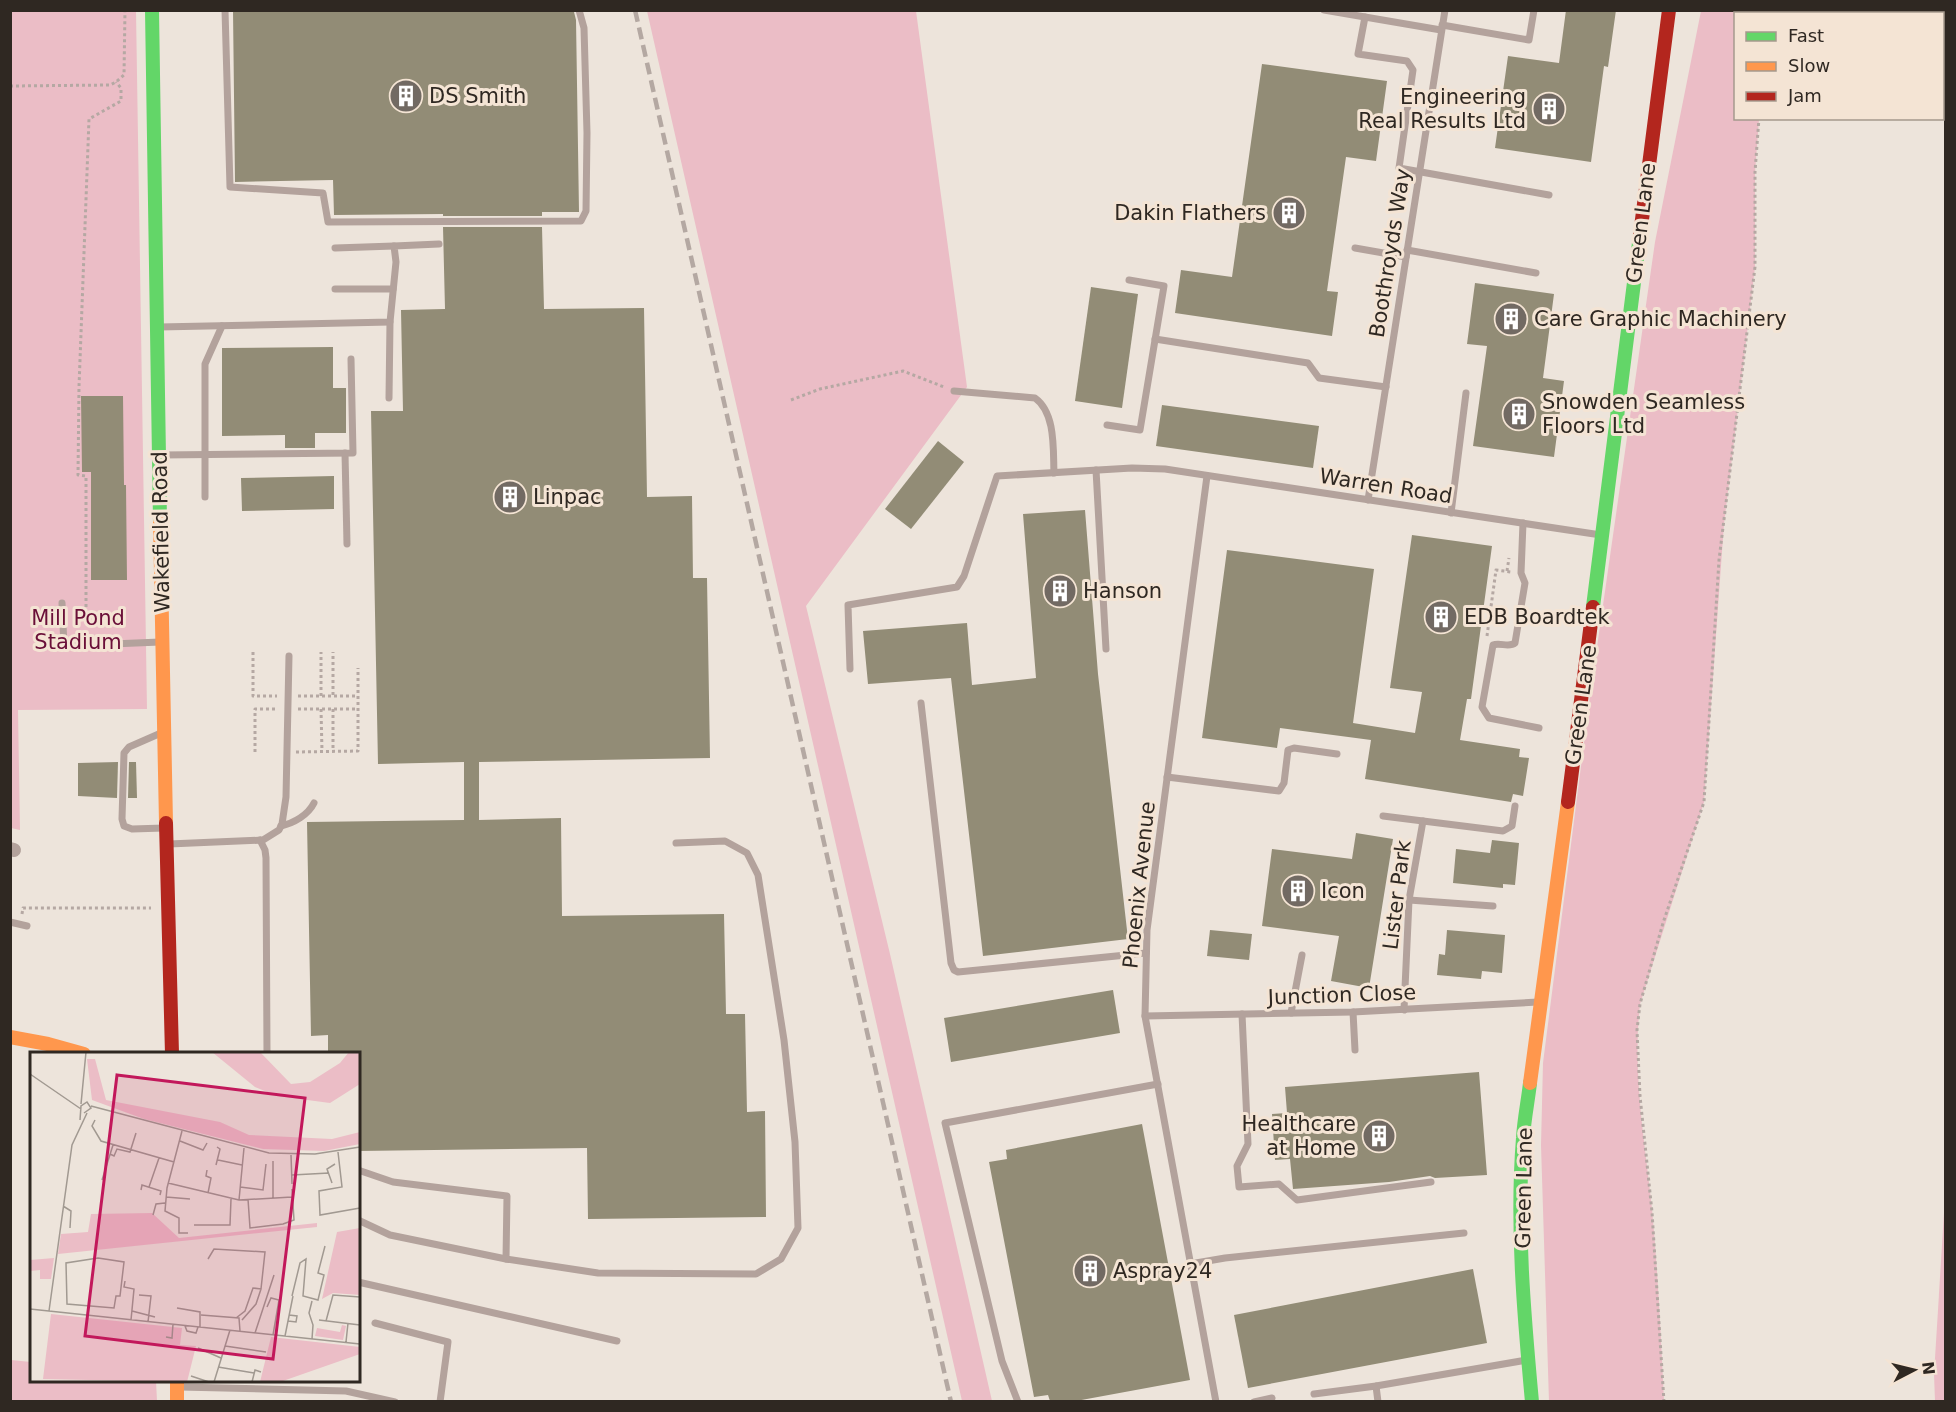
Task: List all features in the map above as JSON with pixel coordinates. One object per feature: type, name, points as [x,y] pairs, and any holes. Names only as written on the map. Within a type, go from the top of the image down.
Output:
[{"type":"street","name":"Wakefield Road","points":[[152,10],[162,642],[172,1052]]},
{"type":"street","name":"Green Lane","points":[[1532,1401],[1527,1360],[1520,1192],[1523,1137],[1585,677],[1601,535],[1625,364],[1669,10]]},
{"type":"street","points":[[10,1037],[47,1049],[75,1052]]},
{"type":"lane","points":[[225,10],[230,187],[323,193],[328,222],[581,221],[586,211],[587,133],[584,28],[579,10]]},
{"type":"lane","name":"Boothroyds Way","points":[[1368,500],[1445,10]]},
{"type":"lane","points":[[1325,11],[1529,40],[1534,10]]},
{"type":"lane","points":[[1365,17],[1358,54],[1407,62],[1413,70],[1399,168],[1549,195]]},
{"type":"lane","points":[[334,248],[439,244]]},
{"type":"lane","points":[[389,398],[390,322],[396,262],[394,246]]},
{"type":"lane","points":[[1355,248],[1536,273]]},
{"type":"lane","points":[[1107,425],[1140,430],[1164,286],[1129,280]]},
{"type":"lane","points":[[336,289],[393,289]]},
{"type":"lane","points":[[157,328],[390,322]]},
{"type":"lane","points":[[204,497],[205,364],[222,326]]},
{"type":"lane","points":[[1155,339],[1308,363],[1319,378],[1386,387]]},
{"type":"lane","points":[[159,455],[353,453],[351,358]]},
{"type":"lane","points":[[954,391],[1035,398],[1042,403],[1053,440],[1054,472]]},
{"type":"lane","points":[[1451,513],[1466,393]]},
{"type":"lane","points":[[345,453],[347,544]]},
{"type":"lane","name":"Warren Road","points":[[850,669],[848,605],[957,587],[964,576],[997,476],[1132,468],[1165,469],[1601,535]]},
{"type":"lane","points":[[1096,470],[1106,649]]},
{"type":"lane","name":"Phoenix Avenue","points":[[1208,476],[1147,930],[1145,1016],[1216,1401]]},
{"type":"lane","points":[[1523,524],[1521,573],[1525,583],[1515,643],[1511,646],[1493,645],[1482,707],[1489,718],[1539,728]]},
{"type":"lane","points":[[62,603],[63,646],[162,642]]},
{"type":"lane","points":[[281,826],[286,797],[289,656]]},
{"type":"lane","points":[[921,703],[951,963],[954,970],[958,972],[1146,953]]},
{"type":"lane","points":[[165,732],[129,747],[124,753],[122,819],[124,826],[132,829],[166,828]]},
{"type":"lane","points":[[1167,777],[1279,791],[1284,783],[1288,750],[1294,748],[1337,754]]},
{"type":"lane","points":[[167,844],[260,840],[274,834],[281,826],[297,820],[314,803]]},
{"type":"lane","name":"Lister Park","points":[[1383,816],[1503,831],[1512,826],[1515,806]]},
{"type":"lane","name":"Lister Park","points":[[1404,1010],[1409,900],[1423,821]]},
{"type":"lane","points":[[260,840],[266,858],[267,1052]]},
{"type":"lane","points":[[360,1221],[390,1236],[506,1259],[598,1273],[756,1274],[782,1259],[798,1228],[795,1142],[784,1040],[758,875],[747,853],[725,841],[676,843]]},
{"type":"lane","points":[[1409,900],[1493,906]]},
{"type":"lane","points":[[10,922],[23,925]]},
{"type":"lane","points":[[1291,1013],[1302,955]]},
{"type":"lane","name":"Junction Close","points":[[1145,1016],[1353,1012],[1540,1002]]},
{"type":"lane","points":[[1353,1012],[1355,1050]]},
{"type":"lane","points":[[1242,1014],[1248,1144],[1237,1166],[1239,1187],[1279,1184],[1297,1200],[1431,1182]]},
{"type":"lane","points":[[1018,1401],[1002,1361],[945,1123],[1158,1084]]},
{"type":"lane","points":[[360,1171],[393,1182],[507,1196],[506,1259]]},
{"type":"lane","points":[[1191,1264],[1225,1258],[1464,1233]]},
{"type":"lane","points":[[360,1282],[617,1341]]},
{"type":"lane","points":[[375,1323],[448,1342],[440,1401]]},
{"type":"lane","points":[[1314,1394],[1376,1386],[1527,1360]]},
{"type":"lane","points":[[1376,1386],[1378,1401]]},
{"type":"lane","points":[[177,1390],[346,1391],[395,1401]]},
{"type":"lane","points":[[1254,1401],[1272,1398]]},
{"type":"path","points":[[10,86],[110,85],[116,82],[124,75],[125,10]]},
{"type":"path","points":[[86,619],[87,476],[78,475],[89,119],[121,101],[121,88],[116,82]]},
{"type":"path","points":[[1664,1401],[1653,1224],[1640,1096],[1637,1030],[1640,1004],[1663,923],[1704,802],[1719,560],[1755,267],[1755,172],[1760,120]]},
{"type":"path","points":[[791,400],[820,389],[903,371],[954,391]]},
{"type":"path","points":[[1487,639],[1496,570],[1521,573]]},
{"type":"path","points":[[321,652],[321,696]]},
{"type":"path","points":[[333,652],[333,696]]},
{"type":"path","points":[[288,752],[358,751],[358,668]]},
{"type":"path","points":[[255,752],[255,709],[358,709]]},
{"type":"path","points":[[321,709],[322,752]]},
{"type":"path","points":[[333,709],[333,752]]},
{"type":"path","points":[[23,925],[23,908],[168,908]]},
{"type":"green space","name":"Mill Pond Stadium","points":[[11,11],[136,11],[147,709],[18,710],[20,830],[11,828]]},
{"type":"green space","points":[[647,11],[916,11],[967,387],[806,606],[890,954],[992,1401],[962,1401]]},
{"type":"green space","points":[[1701,11],[1766,11],[1734,12],[1734,120],[1759,120],[1755,172],[1755,267],[1724,524],[1704,802],[1640,1004],[1638,1030],[1638,1081],[1654,1233],[1664,1401],[1549,1402],[1541,1145],[1543,1063],[1590,696],[1655,242]]},
{"type":"green space","points":[[1945,1197],[1945,1401],[1935,1401],[1934,1374]]},
{"type":"green space","points":[[11,1360],[30,1362],[30,1382],[156,1382],[157,1401],[11,1401]]},
{"type":"building","name":"DS Smith","points":[[233,10],[574,12],[579,212],[542,212],[542,216],[334,215],[333,180],[235,182]]},
{"type":"building","name":"Engineering Real Results Ltd","points":[[1566,10],[1616,10],[1608,67],[1604,66],[1591,162],[1495,148],[1508,56],[1559,63]]},
{"type":"building","name":"Dakin Flathers","points":[[1262,64],[1387,81],[1376,161],[1346,157],[1327,291],[1338,292],[1332,336],[1175,313],[1181,270],[1232,277]]},
{"type":"building","points":[[443,227],[542,227],[544,309],[644,308],[647,497],[692,496],[693,578],[707,578],[710,758],[479,762],[479,820],[561,818],[562,916],[724,914],[726,1014],[745,1014],[747,1112],[765,1111],[766,1217],[588,1219],[587,1148],[360,1151],[360,1052],[328,1052],[328,1035],[311,1036],[307,822],[464,820],[464,762],[378,764],[371,411],[403,411],[401,310],[445,309]]},
{"type":"building","points":[[1475,283],[1554,294],[1543,378],[1564,381],[1554,457],[1473,446],[1487,346],[1467,344]]},
{"type":"building","points":[[1091,287],[1138,294],[1122,408],[1075,401]]},
{"type":"building","points":[[333,347],[333,388],[346,388],[346,433],[315,433],[315,448],[285,448],[285,435],[222,436],[222,348]]},
{"type":"building","points":[[81,396],[123,396],[127,580],[91,580],[91,472],[82,472]]},
{"type":"building","points":[[1162,405],[1319,426],[1313,468],[1156,446]]},
{"type":"building","points":[[938,441],[964,462],[911,529],[885,509]]},
{"type":"building","points":[[334,476],[334,509],[242,511],[241,478]]},
{"type":"building","points":[[1085,510],[1098,674],[1128,939],[983,956],[951,678],[868,684],[863,631],[967,623],[972,685],[1036,678],[1023,514]]},
{"type":"building","points":[[1412,535],[1492,546],[1471,699],[1467,699],[1460,740],[1520,749],[1519,757],[1529,758],[1523,796],[1513,794],[1511,802],[1365,779],[1371,740],[1280,728],[1277,748],[1202,738],[1227,550],[1374,569],[1353,723],[1415,733],[1422,692],[1390,688]]},
{"type":"building","points":[[118,762],[117,798],[78,796],[78,763]]},
{"type":"building","points":[[129,762],[136,762],[137,798],[128,798]]},
{"type":"building","points":[[1356,833],[1393,839],[1369,988],[1331,981],[1339,936],[1262,926],[1272,849],[1352,859]]},
{"type":"building","points":[[1492,840],[1519,843],[1515,885],[1503,884],[1503,888],[1453,883],[1456,849],[1490,853]]},
{"type":"building","points":[[1210,930],[1252,934],[1249,960],[1207,956]]},
{"type":"building","points":[[1447,930],[1505,935],[1502,973],[1482,971],[1481,979],[1437,975],[1439,954],[1445,955]]},
{"type":"building","points":[[1113,990],[1120,1033],[951,1062],[944,1018]]},
{"type":"building","name":"Healthcare at Home","points":[[1479,1072],[1487,1175],[1435,1178],[1430,1176],[1389,1182],[1293,1189],[1290,1159],[1275,1160],[1272,1114],[1287,1113],[1285,1087]]},
{"type":"building","name":"Aspray24","points":[[1142,1124],[1190,1380],[1076,1401],[1050,1401],[1048,1395],[1034,1397],[989,1162],[1007,1159],[1006,1150]]},
{"type":"building","points":[[1473,1269],[1487,1343],[1248,1388],[1234,1315]]},
{"type":"railway","points":[[635,10],[951,1402]]},
{"type":"traffic: fast","points":[[152,10],[160,522]]},
{"type":"traffic: fast","points":[[1593,607],[1640,235]]},
{"type":"traffic: fast","points":[[1530,1083],[1524,1131],[1520,1204],[1524,1303],[1532,1402]]},
{"type":"traffic: slow","points":[[160,522],[166,823]]},
{"type":"traffic: slow","points":[[1530,1083],[1568,802]]},
{"type":"traffic: slow","points":[[10,1037],[77,1052]]},
{"type":"traffic: slow","points":[[177,1382],[177,1402]]},
{"type":"traffic: jam","points":[[1640,235],[1669,10]]},
{"type":"traffic: jam","points":[[1568,802],[1593,607]]},
{"type":"traffic: jam","points":[[166,823],[172,1052]]},
{"type":"place","name":"DS Smith","points":[[406,96]]},
{"type":"place","name":"Engineering Real Results Ltd","points":[[1549,109]]},
{"type":"place","name":"Dakin Flathers","points":[[1289,213]]},
{"type":"place","name":"Care Graphic Machinery","points":[[1511,319]]},
{"type":"place","name":"Snowden Seamless Floors Ltd","points":[[1519,414]]},
{"type":"place","name":"Linpac","points":[[510,497]]},
{"type":"place","name":"Hanson","points":[[1060,591]]},
{"type":"place","name":"EDB Boardtek","points":[[1441,617]]},
{"type":"place","name":"Icon","points":[[1298,891]]},
{"type":"place","name":"Healthcare at Home","points":[[1379,1136]]},
{"type":"place","name":"Aspray24","points":[[1090,1271]]}]
